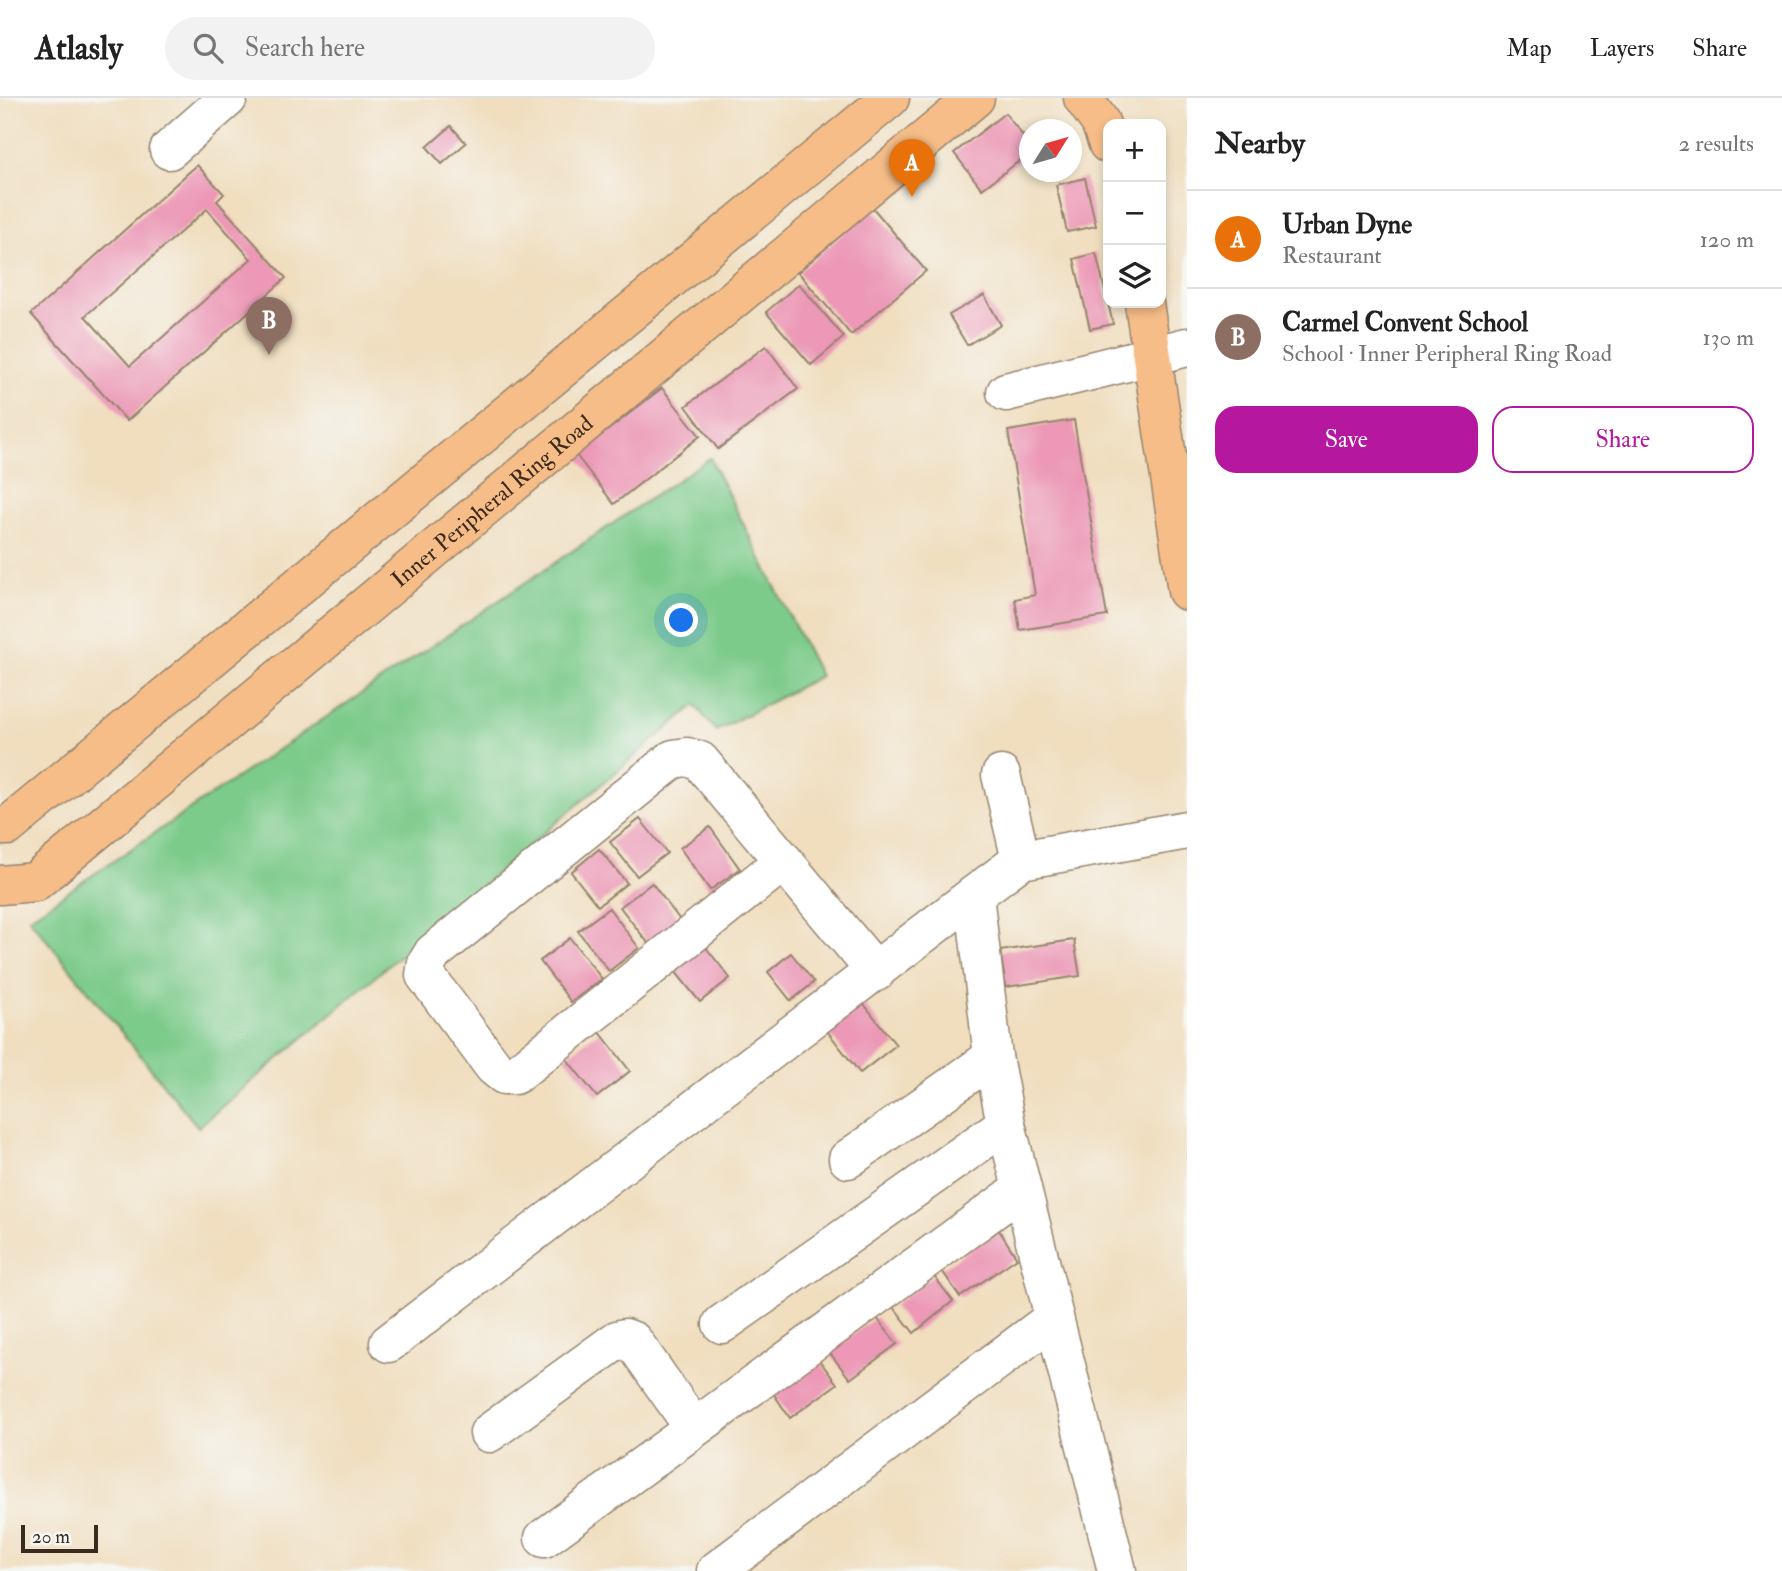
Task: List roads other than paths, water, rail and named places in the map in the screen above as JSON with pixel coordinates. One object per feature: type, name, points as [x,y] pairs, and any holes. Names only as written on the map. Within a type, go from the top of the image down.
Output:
[{"type":"main road","points":[[0,826],[8,825],[19,817],[890,98]]},
{"type":"main road","name":"Inner Peripheral Ring Road","points":[[0,885],[35,882],[975,98]]},
{"type":"main road","points":[[1083,98],[1103,130]]},
{"type":"main road","points":[[1147,308],[1169,351],[1187,591]]},
{"type":"street","points":[[169,150],[229,98]]},
{"type":"street","points":[[1006,392],[1169,351]]},
{"type":"street","points":[[784,861],[515,1074],[504,1075],[494,1067],[425,975],[427,963],[433,953],[673,759],[687,757],[700,761],[784,861],[876,972]]},
{"type":"street","points":[[1002,775],[1021,860]]},
{"type":"street","points":[[389,1343],[1021,860],[1187,830]]},
{"type":"street","points":[[974,895],[993,1056],[1006,1124],[1117,1571]]},
{"type":"street","points":[[848,1160],[993,1056]]},
{"type":"street","points":[[722,1324],[1006,1124]]},
{"type":"street","points":[[544,1538],[1022,1189]]},
{"type":"street","points":[[716,1571],[1054,1318]]},
{"type":"street","points":[[489,1433],[617,1340],[625,1338],[633,1341],[694,1428]]},
{"type":"place","name":"Urban Dyne","points":[[912,197]]},
{"type":"place","name":"Carmel Convent School","points":[[269,355]]}]
